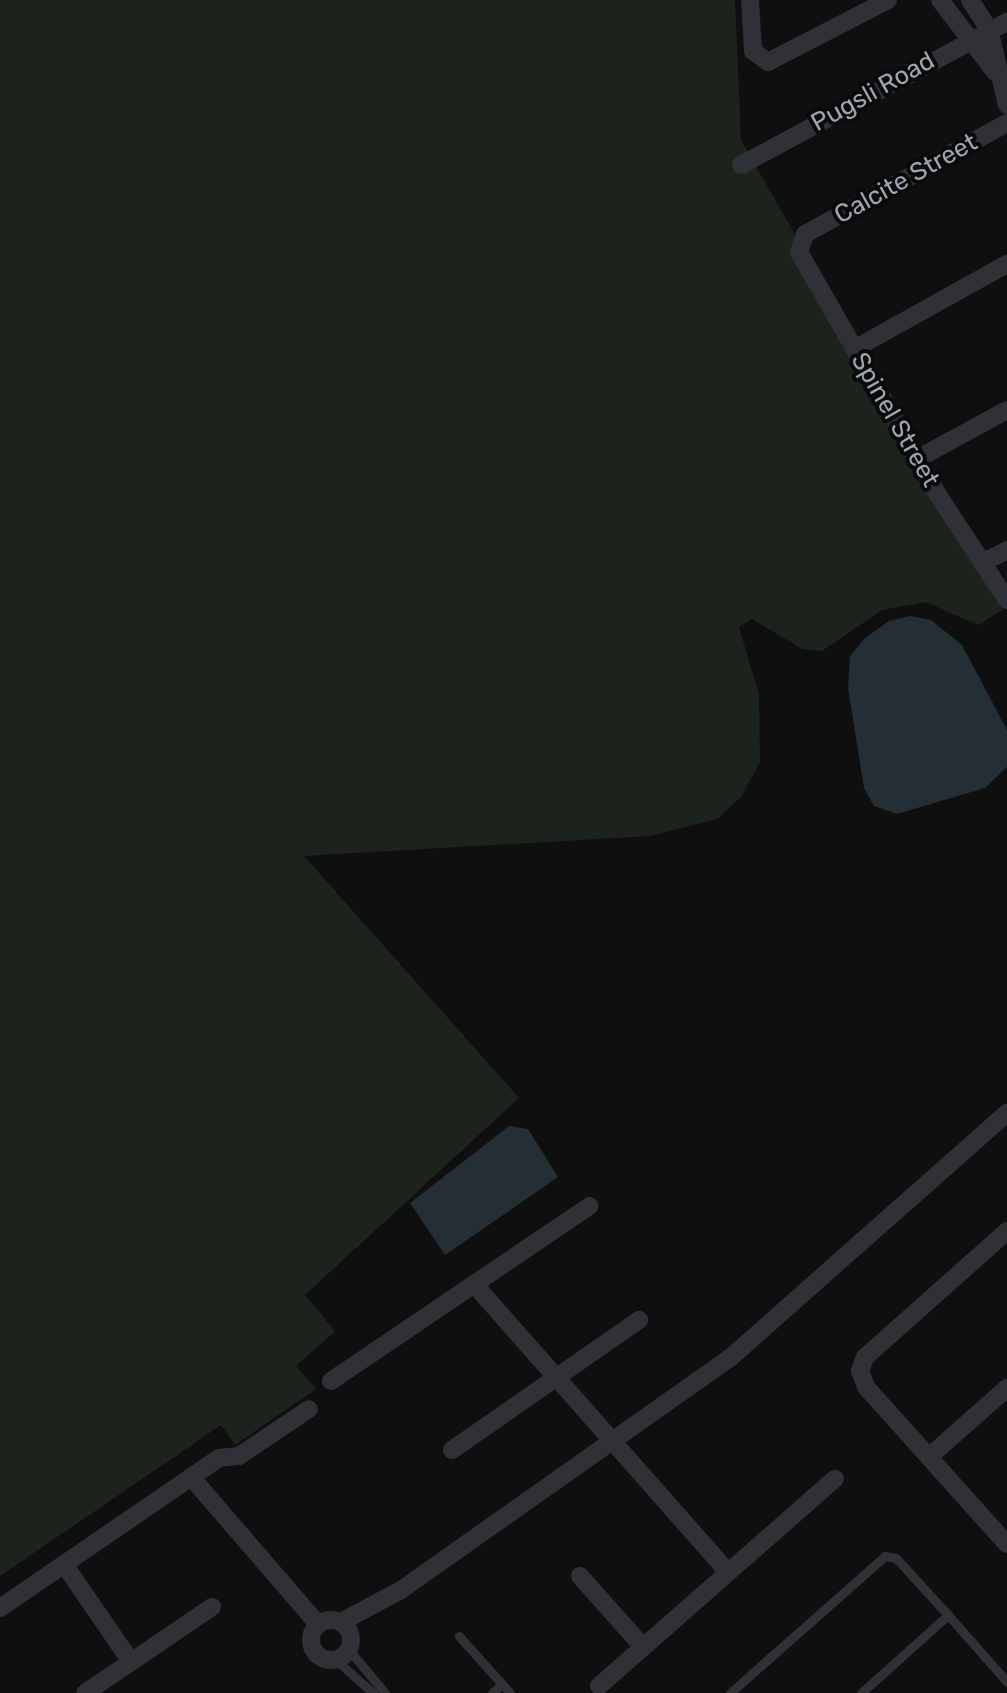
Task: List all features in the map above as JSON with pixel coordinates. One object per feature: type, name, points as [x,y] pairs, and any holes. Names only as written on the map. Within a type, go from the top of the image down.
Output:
[{"type":"street","points":[[750,0],[752,50],[768,62],[862,7],[888,0]]},
{"type":"street","points":[[940,0],[995,72]]},
{"type":"street","points":[[970,0],[989,28],[995,72],[1007,105]]},
{"type":"street","name":"Pugsli Road","points":[[741,165],[968,39],[1007,22]]},
{"type":"street","name":"Calcite Street","points":[[805,234],[1007,123]]},
{"type":"street","name":"Spinel Street","points":[[805,234],[798,252],[917,459],[1007,600]]},
{"type":"street","points":[[854,349],[1007,264]]},
{"type":"street","points":[[917,459],[1007,410]]},
{"type":"street","points":[[982,563],[1007,550]]},
{"type":"street","points":[[318,1624],[310,1637],[314,1653],[344,1642],[401,1590],[749,1343],[1007,1113]]},
{"type":"street","points":[[331,1381],[589,1206]]},
{"type":"street","points":[[1007,1231],[861,1364],[866,1387],[1007,1544]]},
{"type":"street","points":[[474,1284],[728,1572]]},
{"type":"street","points":[[452,1450],[640,1320]]},
{"type":"street","points":[[929,1457],[1007,1388]]},
{"type":"street","points":[[0,1608],[219,1458],[239,1456],[308,1409]]},
{"type":"street","points":[[191,1477],[318,1624],[344,1642]]},
{"type":"street","points":[[599,1686],[835,1479]]},
{"type":"street","points":[[64,1564],[130,1662]]},
{"type":"street","points":[[580,1576],[643,1648]]},
{"type":"street","points":[[85,1693],[212,1607]]},
{"type":"lane","points":[[730,1693],[885,1556],[896,1558],[1007,1682]]},
{"type":"lane","points":[[861,1693],[948,1616]]},
{"type":"lane","points":[[458,1636],[510,1693]]},
{"type":"lane","points":[[344,1642],[374,1693]]},
{"type":"lane","points":[[344,1642],[385,1693]]},
{"type":"lane","points":[[492,1693],[502,1684]]},
{"type":"shaded area","points":[[0,0],[735,0],[741,140],[1007,607],[978,625],[926,602],[882,610],[822,651],[802,649],[752,619],[739,627],[759,695],[760,762],[741,797],[717,819],[650,836],[304,856],[519,1098],[305,1295],[335,1331],[296,1366],[316,1389],[235,1445],[221,1425],[0,1576]]},
{"type":"shaded area","points":[[910,616],[931,620],[962,645],[1007,730],[1007,767],[985,788],[897,814],[874,806],[864,788],[848,688],[850,656],[865,638],[889,621]]},
{"type":"shaded area","points":[[509,1126],[528,1129],[558,1177],[445,1255],[410,1203]]}]
